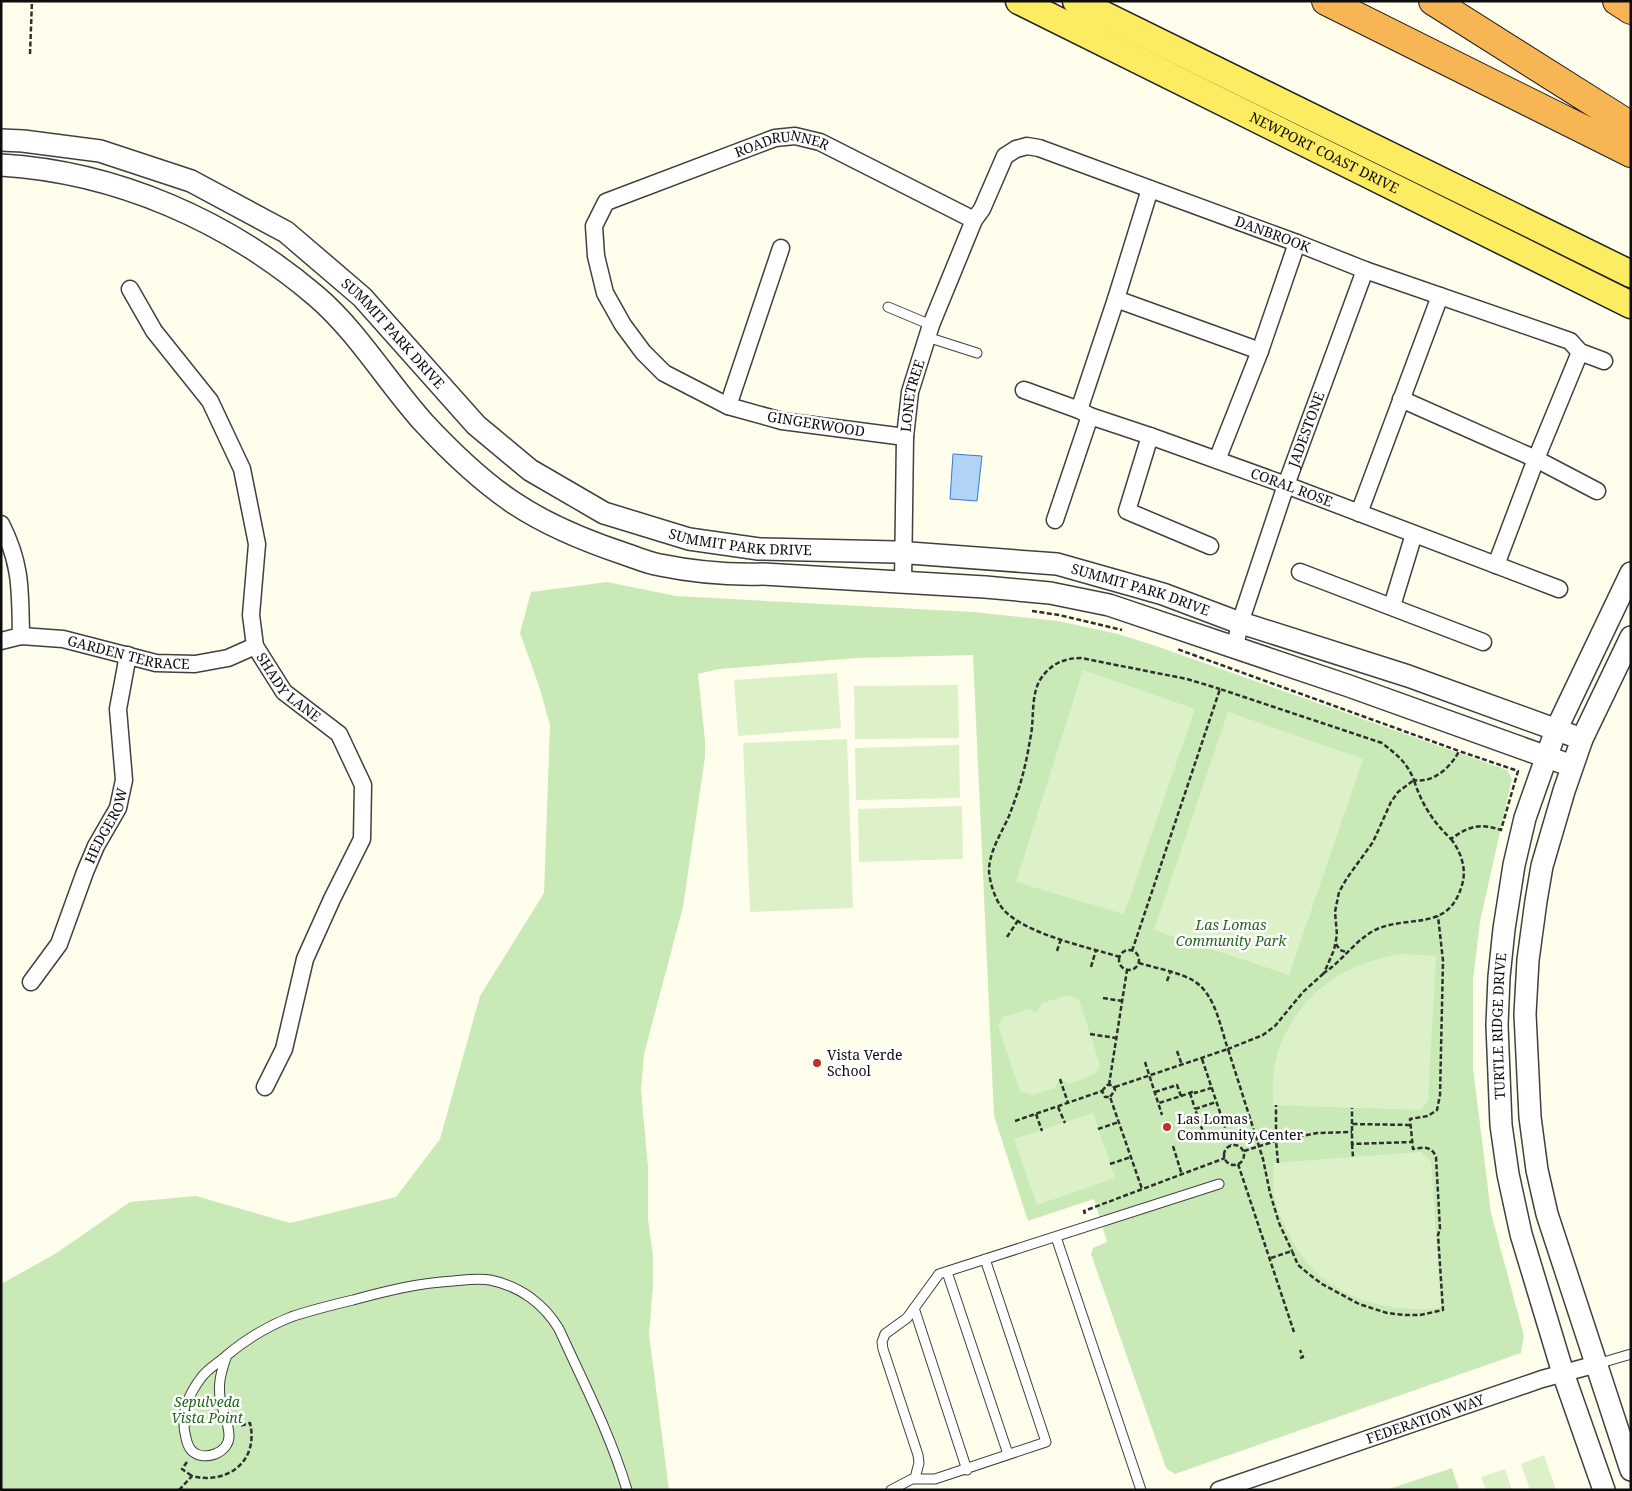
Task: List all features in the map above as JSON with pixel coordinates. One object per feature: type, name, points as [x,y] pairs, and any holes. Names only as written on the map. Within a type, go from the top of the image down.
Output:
[{"type":"highway","points":[[1326,1],[1631,153]]},
{"type":"highway","points":[[1433,1],[1631,126]]},
{"type":"highway","points":[[1617,1],[1631,10]]},
{"type":"main road","name":"NEWPORT COAST DRIVE","points":[[1019,1],[1631,305]]},
{"type":"main road","name":"NEWPORT COAST DRIVE","points":[[1076,1],[1631,274]]},
{"type":"street","name":"ROADRUNNER","points":[[594,226],[606,202],[775,138],[795,136],[820,142],[974,220]]},
{"type":"street","name":"SUMMIT PARK DRIVE","points":[[1,140],[100,151],[191,180],[286,232],[362,297],[476,425],[530,470],[604,513],[689,539],[751,548],[904,553],[1057,564],[1163,594],[1240,623],[1408,676],[1582,739]]},
{"type":"street","name":"DANBROOK","points":[[974,220],[982,209],[1005,156],[1016,149],[1027,146],[1040,148],[1365,270],[1570,341],[1580,352],[1604,361]]},
{"type":"street","name":"SUMMIT PARK DRIVE","points":[[1,165],[36,167],[134,192],[179,208],[212,224],[248,246],[324,303],[343,323],[424,422],[479,477],[512,502],[554,526],[601,546],[659,565],[728,575],[763,574],[986,587],[1050,593],[1109,605],[1349,686],[1572,766]]},
{"type":"street","points":[[1055,520],[1116,299],[1150,189]]},
{"type":"street","name":"LONETREE","points":[[903,582],[905,437],[910,392],[929,331],[974,220]]},
{"type":"street","name":"GINGERWOOD","points":[[594,226],[596,256],[605,293],[623,325],[643,352],[664,373],[728,406],[782,421],[905,437]]},
{"type":"street","points":[[1217,460],[1260,351],[1297,243]]},
{"type":"street","points":[[728,406],[781,248]]},
{"type":"street","name":"JADESTONE","points":[[1235,648],[1240,623],[1286,485],[1365,270]]},
{"type":"street","name":"SHADY LANE","points":[[130,289],[154,331],[210,401],[242,469],[257,544],[251,615],[255,646],[284,692],[339,734],[363,785],[362,840],[332,899],[305,959],[284,1049],[265,1087]]},
{"type":"street","points":[[1359,513],[1440,296]]},
{"type":"street","points":[[1116,299],[1260,351]]},
{"type":"street","points":[[1496,565],[1536,459],[1580,352]]},
{"type":"street","name":"CORAL ROSE","points":[[1024,390],[1286,485],[1559,589]]},
{"type":"street","points":[[1401,399],[1536,459],[1597,491]]},
{"type":"street","points":[[1150,436],[1127,510],[1210,546]]},
{"type":"street","points":[[1,524],[11,543],[20,578],[21,636]]},
{"type":"street","points":[[1392,606],[1414,534]]},
{"type":"street","points":[[1300,572],[1483,642]]},
{"type":"street","name":"TURTLE RIDGE DRIVE","points":[[1604,1490],[1563,1373],[1528,1262],[1508,1174],[1501,1125],[1497,1025],[1504,929],[1514,865],[1525,818],[1556,730],[1631,573]]},
{"type":"street","name":"GARDEN TERRACE","points":[[1,641],[21,636],[63,639],[156,663],[195,664],[228,658],[255,646]]},
{"type":"street","name":"TURTLE RIDGE DRIVE","points":[[1631,637],[1582,739],[1542,866],[1528,960],[1525,1014],[1530,1117],[1539,1178],[1547,1214],[1631,1470]]},
{"type":"street","name":"HEDGEROW","points":[[31,982],[59,944],[96,846],[118,808],[124,780],[118,709],[128,655]]},
{"type":"street","name":"FEDERATION WAY","points":[[1219,1490],[1563,1373],[1597,1364]]},
{"type":"lane","points":[[888,307],[929,331],[977,353]]},
{"type":"lane","points":[[915,1478],[919,1463],[918,1455],[882,1342],[885,1334],[907,1318],[939,1274],[1220,1184]]},
{"type":"lane","points":[[1056,1237],[1141,1490]]},
{"type":"lane","points":[[891,1490],[915,1478],[935,1479],[967,1470],[1046,1442],[985,1260]]},
{"type":"lane","points":[[947,1272],[1008,1454]]},
{"type":"lane","points":[[228,1355],[220,1377],[221,1402],[229,1430],[228,1445],[222,1451],[214,1454],[201,1455],[194,1452],[188,1446],[184,1433],[185,1407],[192,1389],[208,1369],[262,1331],[290,1318],[334,1304],[399,1288],[433,1282],[490,1280],[518,1290],[537,1301],[552,1316],[606,1428],[627,1490]]},
{"type":"lane","points":[[914,1308],[967,1470]]},
{"type":"lane","name":"FEDERATION WAY","points":[[1597,1364],[1631,1354]]},
{"type":"path","points":[[30,54],[32,1]]},
{"type":"path","points":[[1024,610],[1059,615],[1126,631]]},
{"type":"path","points":[[1171,647],[1518,771],[1501,830],[1482,826],[1472,827],[1451,839]]},
{"type":"path","points":[[1016,1122],[1102,1091],[1104,1087],[1109,1085],[1114,1087],[1150,1076],[1263,1035],[1275,1026],[1303,992],[1331,968],[1355,943],[1375,930],[1438,916],[1454,905],[1463,881],[1461,855],[1451,839],[1440,829],[1428,813],[1403,760],[1398,754],[1382,743],[1187,679],[1082,658],[1066,659],[1053,665],[1048,670],[1036,690],[1031,736],[1024,769],[1009,815],[996,843],[989,870],[993,889],[999,903],[1017,922],[1061,939],[1120,957]]},
{"type":"path","points":[[1132,951],[1220,689]]},
{"type":"path","points":[[1324,973],[1336,943],[1335,912],[1339,892],[1373,842],[1390,802],[1398,792],[1414,780],[1425,780],[1449,767],[1459,751]]},
{"type":"path","points":[[1138,963],[1194,981],[1205,991],[1214,1006],[1259,1146],[1279,1223],[1298,1265],[1322,1284],[1359,1304],[1388,1313],[1404,1315],[1427,1314],[1443,1310],[1438,1235],[1440,1229],[1436,1157],[1429,1148],[1413,1148],[1410,1119],[1428,1116],[1436,1110],[1440,1095],[1443,961],[1438,916]]},
{"type":"path","points":[[1007,937],[1017,922]]},
{"type":"path","points":[[1057,950],[1061,939]]},
{"type":"path","points":[[1336,943],[1340,950],[1346,952]]},
{"type":"path","points":[[1091,967],[1096,950]]},
{"type":"path","points":[[1132,951],[1137,954],[1138,963],[1135,968],[1127,970],[1121,966],[1120,957],[1123,952],[1132,951]]},
{"type":"path","points":[[1109,1085],[1127,970]]},
{"type":"path","points":[[1167,981],[1170,972]]},
{"type":"path","points":[[1104,998],[1122,1000]]},
{"type":"path","points":[[1090,1034],[1116,1038]]},
{"type":"path","points":[[1178,1051],[1182,1065]]},
{"type":"path","points":[[1202,1058],[1231,1145]]},
{"type":"path","points":[[1145,1062],[1162,1115]]},
{"type":"path","points":[[1060,1079],[1068,1103]]},
{"type":"path","points":[[1155,1092],[1177,1085],[1181,1096]]},
{"type":"path","points":[[1110,1097],[1115,1092],[1114,1087]]},
{"type":"path","points":[[1159,1103],[1194,1091],[1195,1093],[1212,1088]]},
{"type":"path","points":[[1102,1091],[1103,1095],[1110,1097]]},
{"type":"path","points":[[1190,1093],[1204,1138],[1226,1131]]},
{"type":"path","points":[[1110,1097],[1142,1190]]},
{"type":"path","points":[[1195,1109],[1216,1102]]},
{"type":"path","points":[[1276,1105],[1278,1163]]},
{"type":"path","points":[[1058,1106],[1065,1123]]},
{"type":"path","points":[[1352,1108],[1353,1157]]},
{"type":"path","points":[[1036,1114],[1042,1131]]},
{"type":"path","points":[[1200,1123],[1221,1116]]},
{"type":"path","points":[[1098,1129],[1119,1122]]},
{"type":"path","points":[[1352,1124],[1411,1125]]},
{"type":"path","points":[[1244,1151],[1276,1141],[1317,1133],[1352,1132]]},
{"type":"path","points":[[1352,1144],[1412,1142]]},
{"type":"path","points":[[1231,1145],[1240,1146],[1244,1151],[1244,1158],[1238,1164],[1230,1164],[1225,1158],[1226,1149],[1231,1145]]},
{"type":"path","points":[[1173,1146],[1182,1175]]},
{"type":"path","points":[[1110,1164],[1131,1157]]},
{"type":"path","points":[[1085,1216],[1084,1211],[1225,1158]]},
{"type":"path","points":[[1238,1164],[1294,1332]]},
{"type":"path","points":[[1270,1258],[1292,1251]]},
{"type":"path","points":[[1300,1350],[1303,1358],[1300,1358]]},
{"type":"path","points":[[194,1452],[182,1469],[192,1476],[204,1478],[220,1477],[236,1469],[242,1463],[250,1447],[252,1438],[250,1423]]},
{"type":"path","points":[[180,1490],[192,1476]]},
{"type":"green space","points":[[607,582],[676,596],[973,612],[1058,621],[1118,634],[1156,646],[1507,770],[1512,779],[1480,921],[1473,980],[1473,1068],[1491,1213],[1524,1336],[1521,1353],[1175,1474],[1166,1468],[1091,1254],[1093,1248],[1107,1242],[1094,1199],[1028,1221],[994,1116],[973,655],[857,658],[719,669],[698,674],[705,757],[683,907],[644,1054],[641,1090],[648,1167],[648,1219],[653,1256],[653,1286],[649,1334],[669,1490],[1,1490],[1,1284],[55,1254],[130,1202],[196,1196],[290,1223],[396,1197],[440,1139],[480,996],[544,893],[550,725],[539,686],[520,633],[531,592]]},
{"type":"green space","points":[[1083,670],[1195,709],[1124,914],[1016,882]]},
{"type":"green space","points":[[837,673],[841,728],[738,736],[734,680]]},
{"type":"green space","points":[[958,685],[959,738],[855,739],[854,686]]},
{"type":"green space","name":"Las Lomas Community Park","points":[[1228,712],[1363,759],[1289,975],[1154,930]]},
{"type":"green space","points":[[847,739],[853,908],[750,912],[743,743]]},
{"type":"green space","points":[[959,745],[960,798],[856,800],[855,748]]},
{"type":"green space","points":[[962,806],[963,859],[859,862],[858,809]]},
{"type":"green space","points":[[1403,954],[1436,956],[1428,1101],[1420,1110],[1273,1105],[1275,1063],[1293,1021],[1306,1003],[1321,988],[1339,975],[1380,958]]},
{"type":"green space","points":[[1069,995],[1079,1000],[1100,1065],[1095,1074],[1069,1084],[1060,1079],[1055,1088],[1032,1095],[1020,1091],[998,1025],[1003,1017],[1029,1009],[1037,1013],[1042,1003]]},
{"type":"green space","points":[[1093,1113],[1115,1178],[1037,1205],[1014,1139]]},
{"type":"green space","points":[[1421,1152],[1431,1162],[1441,1308],[1417,1309],[1371,1303],[1350,1295],[1331,1284],[1314,1270],[1299,1252],[1287,1230],[1275,1199],[1273,1163]]},
{"type":"green space","points":[[1544,1455],[1556,1490],[1530,1490],[1521,1464]]},
{"type":"green space","points":[[1452,1468],[1459,1490],[1386,1490]]},
{"type":"green space","points":[[1505,1469],[1512,1490],[1486,1490],[1481,1477]]},
{"type":"water","points":[[953,454],[982,456],[977,501],[950,499]]},
{"type":"place","name":"Vista Verde School","points":[[817,1063]]},
{"type":"place","name":"Las Lomas Community Center","points":[[1167,1127]]},
{"type":"park label","name":"Sepulveda Vista Point","points":[[207,1410]]}]
